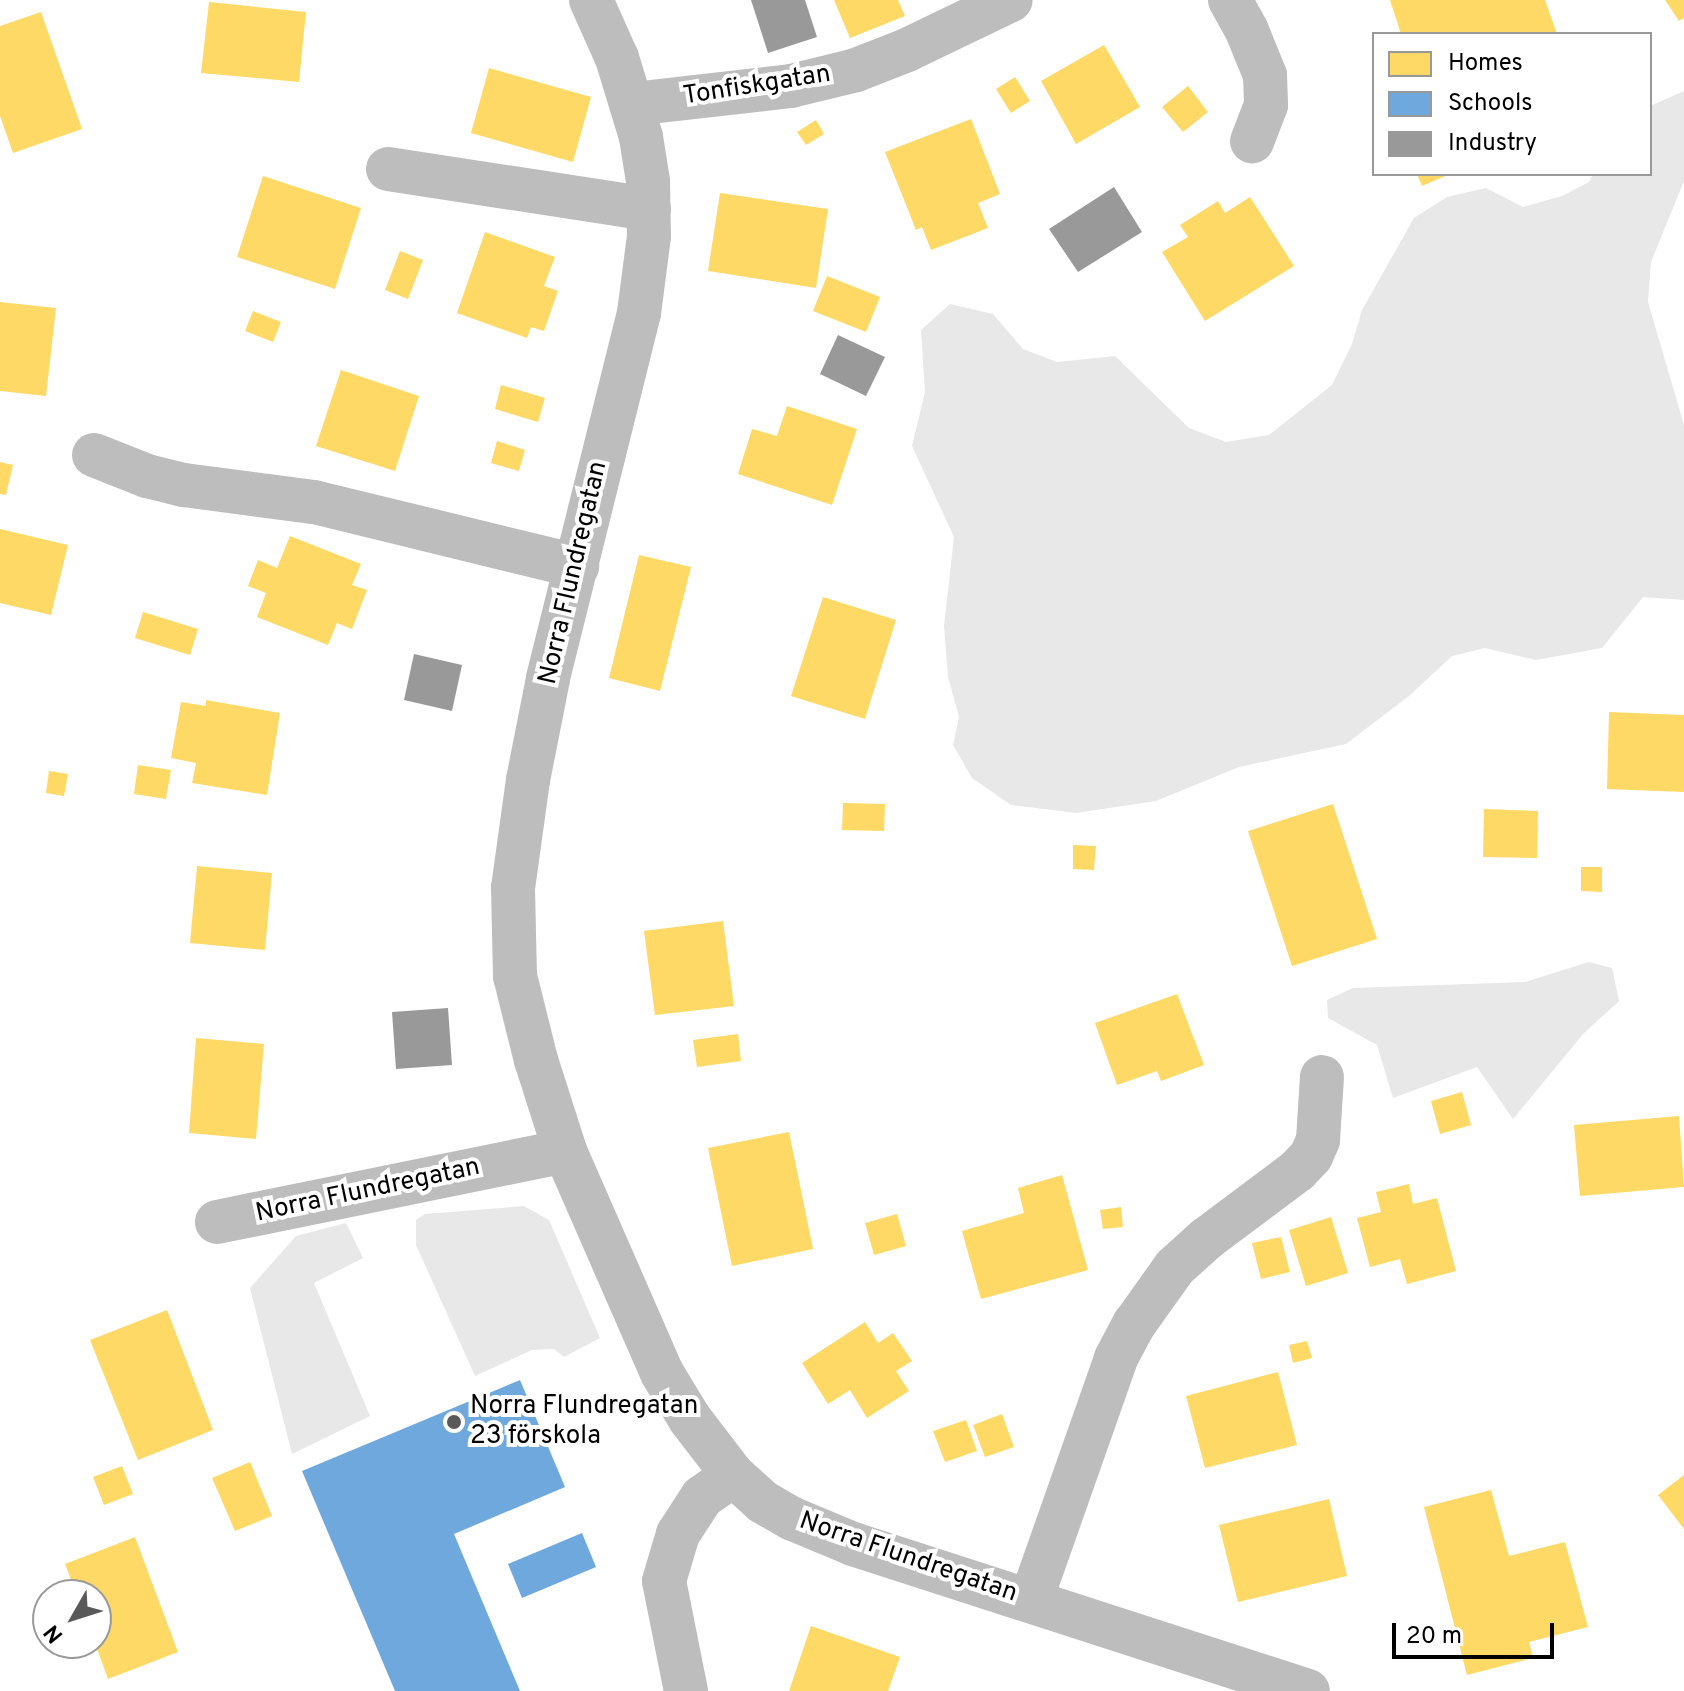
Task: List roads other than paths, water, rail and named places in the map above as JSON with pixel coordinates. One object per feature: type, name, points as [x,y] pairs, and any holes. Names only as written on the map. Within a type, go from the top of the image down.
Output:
[{"type":"street","name":"Norra Flundregatan","points":[[591,0],[633,104],[643,152],[649,209],[646,279],[548,679],[528,780],[513,888],[515,976],[536,1060],[565,1151],[662,1373],[690,1419],[733,1475],[763,1502],[829,1534],[1308,1691]]},
{"type":"street","name":"Tonfiskgatan","points":[[633,104],[791,86],[856,70],[907,50],[1011,0]]},
{"type":"street","points":[[1230,0],[1265,75],[1266,105],[1252,141]]},
{"type":"street","points":[[388,169],[649,209]]},
{"type":"street","points":[[94,455],[147,476],[314,502],[577,566]]},
{"type":"street","name":"Norra Flundregatan","points":[[1031,1600],[1116,1358],[1135,1323],[1175,1267],[1206,1239],[1297,1171],[1311,1156],[1318,1140],[1322,1077]]},
{"type":"street","name":"Norra Flundregatan","points":[[217,1222],[565,1151]]},
{"type":"street","points":[[686,1691],[664,1581],[678,1534],[702,1497],[733,1475]]},
{"type":"place","name":"Norra Flundregatan 23 förskola","points":[[454,1422]]}]
